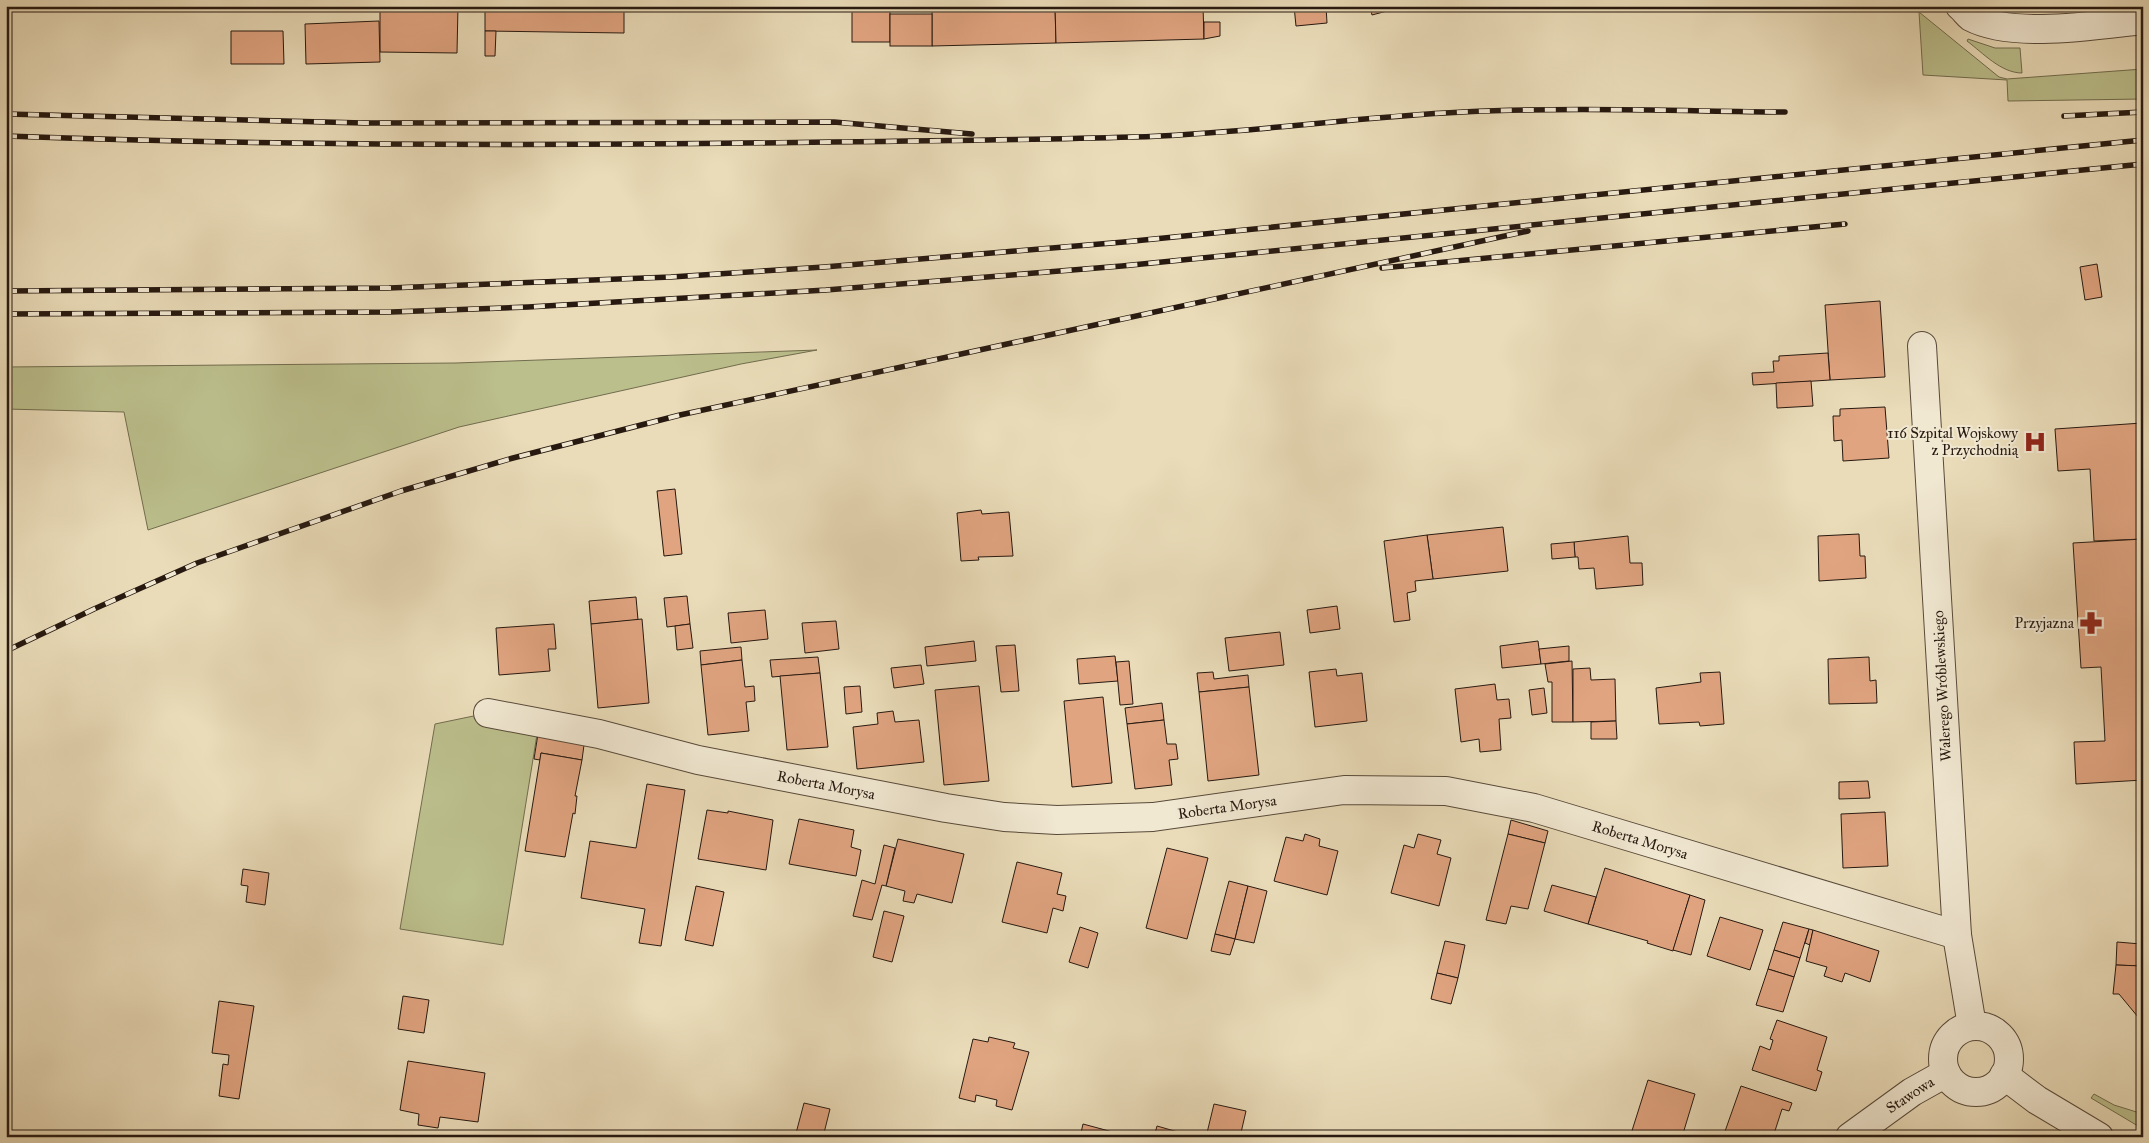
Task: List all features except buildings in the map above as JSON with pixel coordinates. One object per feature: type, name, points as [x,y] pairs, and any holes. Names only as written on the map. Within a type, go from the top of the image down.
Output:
[{"type":"street","points":[[1960,6],[1971,16],[2006,28],[2052,29],[2143,20]]},
{"type":"street","name":"Walerego Wróblewskiego","points":[[1922,346],[1957,935],[1972,1026]]},
{"type":"street","name":"Roberta Morysa","points":[[488,712],[600,734],[698,760],[946,808],[1004,817],[1056,820],[1153,817],[1344,790],[1446,791],[1534,808],[1957,935]]},
{"type":"street","points":[[1972,1026],[1992,1030],[2006,1045],[2008,1055],[2004,1075],[1989,1089],[1979,1092],[1969,1091],[1960,1087],[1946,1073],[1943,1062],[1947,1043],[1953,1034],[1972,1026]]},
{"type":"street","name":"Stawowa","points":[[1850,1137],[1912,1092],[1946,1073]]},
{"type":"street","points":[[2004,1075],[2036,1100],[2098,1137]]},
{"type":"green space","points":[[1919,12],[1999,77],[2007,79],[2143,69],[2143,99],[2008,101],[2007,80],[1923,75]]},
{"type":"green space","points":[[1968,39],[1995,48],[2020,48],[2022,73],[2007,70],[2000,66],[1967,41]]},
{"type":"green space","points":[[817,350],[741,364],[459,427],[148,530],[124,412],[6,409],[6,367],[456,363]]},
{"type":"green space","points":[[488,713],[539,722],[503,945],[400,929],[435,724]]},
{"type":"green space","points":[[2094,1094],[2114,1105],[2143,1114],[2143,1129],[2091,1098]]},
{"type":"railway","points":[[6,136],[212,142],[418,144],[943,141],[1175,135],[1463,112],[1543,110],[1785,112]]},
{"type":"railway","points":[[2064,116],[2143,112]]},
{"type":"railway","points":[[6,114],[364,123],[834,122],[972,134]]},
{"type":"railway","points":[[6,291],[389,288],[671,277],[824,267],[1124,242],[2143,140]]},
{"type":"railway","points":[[6,314],[391,312],[528,307],[826,290],[1122,266],[2143,164]]},
{"type":"railway","points":[[1382,268],[1845,224]]},
{"type":"railway","points":[[6,651],[197,563],[401,491],[513,458],[680,415],[1528,231]]},
{"type":"place","name":"116 Szpital Wojskowy z Przychodnią","points":[[2035,442]]},
{"type":"place","name":"Przyjazna","points":[[2091,623]]}]
